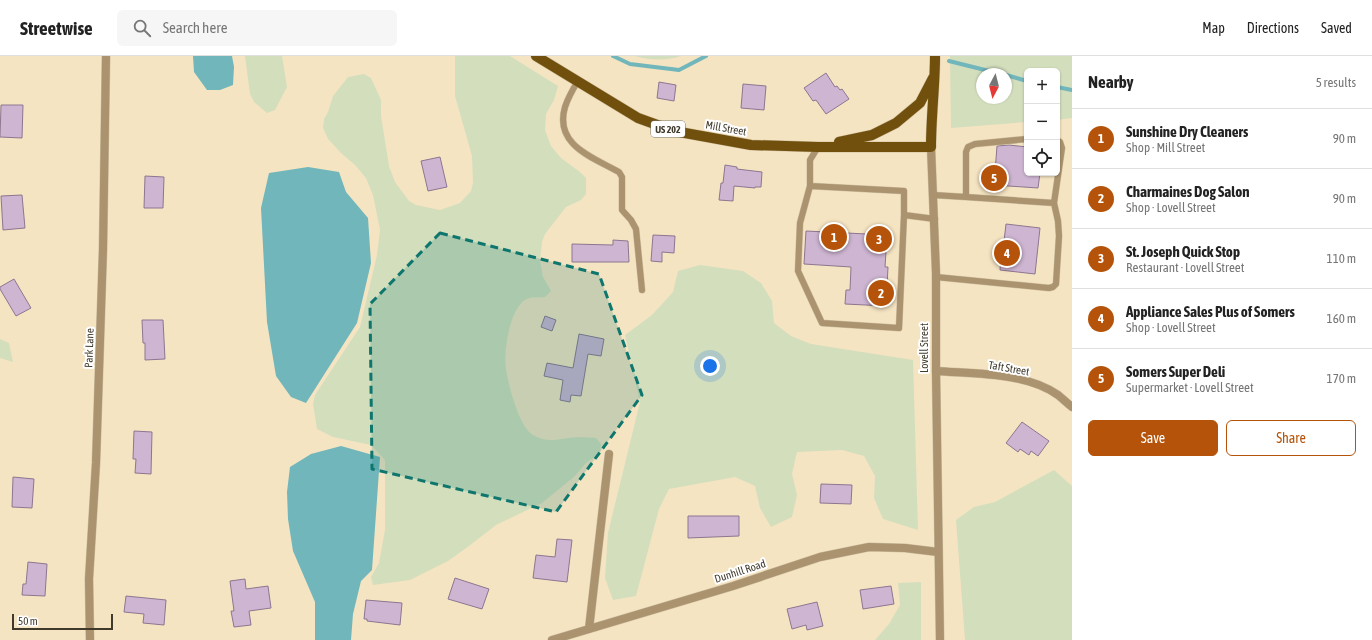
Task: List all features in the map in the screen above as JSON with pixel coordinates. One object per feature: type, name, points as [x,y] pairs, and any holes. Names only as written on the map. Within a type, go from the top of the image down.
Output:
[{"type":"main road","name":"Mill Street","points":[[536,56],[638,118],[674,131],[751,145],[818,147],[931,147]]},
{"type":"main road","name":"Lovell Street","points":[[931,147],[931,118],[935,75],[935,56]]},
{"type":"main road","name":"US 202","points":[[818,147],[872,135],[896,123],[920,104],[935,75]]},
{"type":"street","name":"Park Lane","points":[[90,640],[89,579],[96,463],[103,249],[106,56]]},
{"type":"street","name":"Lovell Street","points":[[931,147],[935,219],[940,640]]},
{"type":"street","name":"Taft Street","points":[[936,371],[1018,379],[1038,385],[1057,395],[1072,407]]},
{"type":"street","points":[[589,629],[609,454]]},
{"type":"street","name":"Dunhill Road","points":[[552,640],[733,586],[820,556],[869,547],[905,548],[938,552]]},
{"type":"lane","points":[[578,81],[565,108],[565,131],[568,139],[581,152],[619,172],[622,177],[622,210],[631,220],[636,229],[642,290]]},
{"type":"lane","points":[[966,197],[966,152],[968,147],[975,144],[1024,139]]},
{"type":"lane","points":[[1060,142],[1062,148],[1060,162]]},
{"type":"lane","points":[[810,186],[904,191],[899,328],[822,323],[798,271],[800,223],[810,186],[810,160],[818,147]]},
{"type":"lane","points":[[936,277],[1049,288],[1054,287],[1056,284],[1059,236],[1058,221],[1054,203],[1058,176]]},
{"type":"lane","points":[[933,195],[1054,203]]},
{"type":"lane","points":[[904,215],[935,219]]},
{"type":"highlighted area","points":[[440,233],[599,274],[642,395],[556,512],[372,469],[370,304]]},
{"type":"green space","points":[[245,56],[282,56],[287,87],[275,110],[267,113],[254,102],[250,94]]},
{"type":"green space","points":[[455,56],[510,56],[558,86],[554,100],[546,114],[545,130],[551,146],[561,158],[586,178],[586,194],[581,200],[566,207],[545,234],[542,242],[540,261],[543,277],[551,291],[545,297],[527,299],[521,303],[516,310],[509,330],[505,361],[509,385],[515,405],[523,423],[533,435],[545,440],[557,440],[574,437],[596,438],[601,444],[600,453],[586,463],[575,476],[542,503],[496,525],[448,561],[410,580],[373,585],[371,577],[379,563],[385,530],[385,460],[371,445],[333,437],[317,429],[313,404],[315,395],[360,327],[377,255],[380,230],[373,195],[366,178],[328,139],[323,128],[324,119],[333,96],[348,77],[364,74],[371,78],[381,100],[381,116],[389,166],[395,182],[409,201],[416,205],[440,210],[460,203],[471,191],[473,183],[472,156],[455,96]]},
{"type":"green space","points":[[635,56],[681,56],[670,59],[658,59]]},
{"type":"green space","points":[[950,56],[1072,56],[1072,118],[1060,120],[1060,68],[1024,68],[1024,122],[951,128]]},
{"type":"green space","points":[[700,265],[743,271],[761,283],[772,301],[774,323],[791,336],[811,344],[913,360],[918,530],[883,519],[874,498],[875,476],[864,456],[842,450],[797,452],[792,474],[797,495],[792,517],[771,527],[760,508],[755,486],[735,477],[669,489],[659,509],[636,596],[613,600],[605,578],[608,533],[640,402],[625,335],[652,315],[673,292],[678,271]]},
{"type":"green space","points":[[0,339],[9,343],[13,362],[0,358]]},
{"type":"green space","points":[[1054,470],[1072,486],[1072,640],[965,640],[956,520],[974,507],[995,502]]},
{"type":"green space","points":[[921,582],[921,640],[875,640],[889,624],[900,605],[898,583]]},
{"type":"water","points":[[193,56],[232,56],[234,67],[233,85],[220,90],[207,90],[194,72]]},
{"type":"water","points":[[308,167],[339,172],[346,192],[368,218],[371,263],[357,323],[306,403],[291,397],[276,376],[267,322],[261,208],[269,173]]},
{"type":"water","points":[[341,446],[380,457],[372,570],[361,581],[353,614],[351,640],[315,640],[315,602],[293,551],[288,519],[287,492],[290,467],[311,454]]},
{"type":"building","points":[[826,73],[835,87],[837,86],[840,90],[842,89],[849,99],[826,114],[816,100],[813,101],[804,88]]},
{"type":"building","points":[[659,82],[676,85],[674,101],[657,98]]},
{"type":"building","points":[[743,84],[766,86],[764,110],[741,108]]},
{"type":"building","points":[[1,105],[23,105],[22,138],[0,137]]},
{"type":"building","points":[[1009,145],[1024,147],[1024,176],[1040,176],[1038,188],[994,185],[997,146]]},
{"type":"building","points":[[440,157],[447,187],[428,191],[421,161]]},
{"type":"building","points":[[725,165],[737,167],[737,169],[762,172],[761,187],[755,188],[734,186],[733,201],[719,200]]},
{"type":"building","points":[[145,176],[164,177],[163,208],[144,208]]},
{"type":"building","points":[[22,195],[25,228],[3,230],[1,196]]},
{"type":"building","points":[[1006,224],[1040,228],[1035,274],[1000,270],[1002,240],[1004,241]]},
{"type":"building","points":[[806,231],[887,235],[885,267],[888,267],[886,306],[845,304],[846,290],[850,290],[851,267],[804,264]]},
{"type":"building","points":[[653,235],[675,236],[674,253],[662,252],[662,262],[651,261]]},
{"type":"building","points":[[613,240],[628,241],[629,262],[572,262],[572,244],[613,245]]},
{"type":"building","points":[[14,279],[31,308],[16,316],[0,289],[0,287]]},
{"type":"building","points":[[545,316],[556,320],[552,331],[541,327]]},
{"type":"building","points":[[142,320],[163,320],[165,359],[145,360],[145,343],[143,343]]},
{"type":"building","points":[[579,334],[604,339],[601,356],[588,354],[581,396],[571,395],[570,402],[560,400],[563,380],[544,376],[547,363],[573,368]]},
{"type":"building","points":[[1022,422],[1049,441],[1038,456],[1031,451],[1029,455],[1020,449],[1018,452],[1006,443]]},
{"type":"building","points":[[134,431],[152,432],[151,474],[135,473],[136,459],[133,459]]},
{"type":"building","points":[[13,477],[34,479],[32,508],[12,507]]},
{"type":"building","points":[[821,484],[852,485],[851,504],[820,503]]},
{"type":"building","points":[[688,516],[739,516],[739,536],[688,538]]},
{"type":"building","points":[[557,539],[572,540],[567,582],[533,578],[536,555],[555,557]]},
{"type":"building","points":[[28,562],[47,564],[45,596],[22,595],[23,584],[26,584]]},
{"type":"building","points":[[455,578],[489,589],[482,609],[448,599]]},
{"type":"building","points":[[245,579],[246,589],[268,586],[271,608],[249,611],[251,625],[234,627],[231,611],[234,611],[230,581]]},
{"type":"building","points":[[891,586],[894,604],[863,609],[860,590]]},
{"type":"building","points":[[126,596],[166,600],[164,625],[143,623],[144,614],[124,612]]},
{"type":"building","points":[[366,600],[402,603],[400,625],[367,621],[367,619],[364,619]]},
{"type":"building","points":[[817,602],[823,626],[807,630],[806,625],[792,629],[787,609]]},
{"type":"waterway","points":[[613,56],[630,64],[679,70],[706,56]]},
{"type":"waterway","points":[[949,61],[977,68]]},
{"type":"waterway","points":[[1012,77],[1024,80]]},
{"type":"waterway","points":[[1060,88],[1072,90]]},
{"type":"place","name":"Somers Super Deli","points":[[994,178]]},
{"type":"place","name":"Sunshine Dry Cleaners","points":[[834,237]]},
{"type":"place","name":"St. Joseph Quick Stop","points":[[879,239]]},
{"type":"place","name":"Appliance Sales Plus of Somers","points":[[1007,253]]},
{"type":"place","name":"Charmaines Dog Salon","points":[[881,293]]}]
